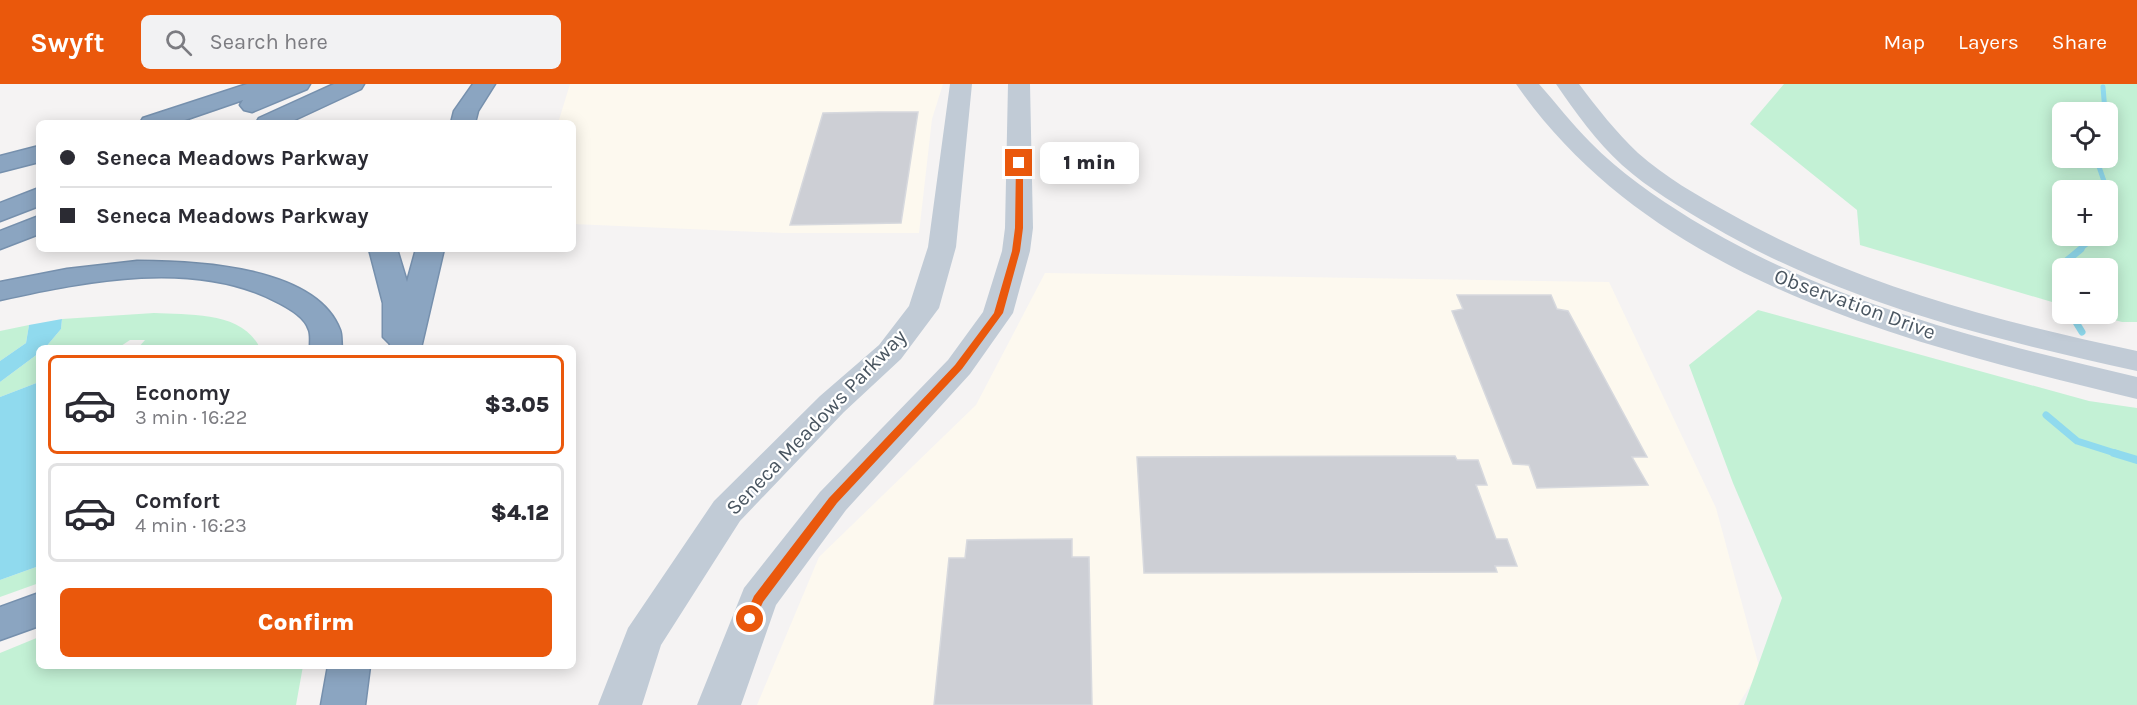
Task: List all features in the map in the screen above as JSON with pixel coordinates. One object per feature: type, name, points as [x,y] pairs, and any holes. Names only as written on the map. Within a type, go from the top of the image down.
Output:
[{"type":"highway","points":[[161,120],[270,84]]},
{"type":"highway","points":[[217,120],[300,84]]},
{"type":"highway","points":[[275,120],[353,84]]},
{"type":"highway","points":[[464,120],[466,111],[484,84]]},
{"type":"highway","points":[[0,164],[36,155]]},
{"type":"highway","points":[[0,213],[36,197]]},
{"type":"highway","points":[[0,242],[36,225]]},
{"type":"highway","points":[[384,252],[398,303],[399,345]]},
{"type":"highway","points":[[406,345],[429,252]]},
{"type":"highway","points":[[0,291],[114,273],[188,269],[244,277],[293,296],[310,311],[325,330],[326,345]]},
{"type":"highway","points":[[0,624],[36,610]]},
{"type":"highway","points":[[343,705],[349,669]]},
{"type":"street","name":"Seneca Meadows Parkway","points":[[620,705],[642,640],[728,511],[832,404],[890,352],[924,308],[938,267],[942,247],[961,84]]},
{"type":"street","points":[[720,705],[758,600],[833,501],[959,367],[998,313],[1016,251],[1019,228],[1019,84]]},
{"type":"street","name":"Observation Drive","points":[[1527,84],[1545,111],[1591,160],[1644,202],[1769,273],[1839,303],[1918,329],[2032,364],[2137,388]]},
{"type":"street","name":"Observation Drive","points":[[1567,84],[1622,152],[1665,186],[1723,222],[1793,258],[1929,309],[2037,340],[2137,361]]},
{"type":"shaded area","points":[[570,84],[943,84],[932,119],[919,233],[783,233],[576,224],[576,120],[559,120]]},
{"type":"shaded area","points":[[1045,273],[1609,282],[1716,508],[1760,670],[1738,705],[757,705],[819,557],[976,405]]},
{"type":"green space","points":[[1784,84],[2137,84],[2137,322],[2118,321],[2118,258],[2052,258],[2052,302],[1860,245],[1857,210],[1750,124]]},
{"type":"green space","points":[[1758,310],[2089,401],[2137,408],[2137,705],[1744,705],[1782,598],[1733,483],[1689,365]]},
{"type":"green space","points":[[154,313],[199,315],[228,321],[241,327],[252,336],[258,345],[141,345],[145,340],[130,340],[122,345],[48,345],[61,329],[62,319]]},
{"type":"green space","points":[[29,325],[26,343],[0,361],[0,331]]},
{"type":"green space","points":[[36,355],[36,383],[0,397],[0,382]]},
{"type":"green space","points":[[36,567],[36,584],[0,597],[0,580]]},
{"type":"green space","points":[[36,638],[36,669],[302,669],[296,705],[0,705],[0,653]]},
{"type":"water","points":[[62,319],[61,329],[48,345],[36,345],[36,355],[0,382],[0,361],[26,343],[29,325]]},
{"type":"water","points":[[36,383],[36,567],[0,580],[0,397]]},
{"type":"building","points":[[918,112],[901,223],[790,225],[823,113]]},
{"type":"building","points":[[1457,295],[1551,295],[1557,309],[1568,311],[1647,457],[1632,457],[1648,485],[1537,488],[1529,465],[1513,464],[1452,311],[1463,309]]},
{"type":"building","points":[[1455,456],[1457,460],[1478,460],[1487,485],[1476,485],[1496,539],[1507,539],[1517,566],[1495,566],[1497,572],[1144,573],[1137,457]]},
{"type":"building","points":[[1072,539],[1072,557],[1089,557],[1092,705],[934,705],[949,558],[965,558],[967,540]]},
{"type":"waterway","points":[[2103,87],[2104,102]]},
{"type":"waterway","points":[[2099,168],[2104,180]]},
{"type":"waterway","points":[[2079,250],[2084,246]]},
{"type":"waterway","points":[[2070,258],[2081,249]]},
{"type":"waterway","points":[[2077,324],[2082,332]]},
{"type":"waterway","points":[[2046,415],[2077,441],[2118,454]]},
{"type":"waterway","points":[[2114,453],[2137,460]]},
{"type":"route","points":[[750,619],[758,600],[833,501],[959,367],[998,313],[1016,251],[1019,228],[1019,163]]}]
